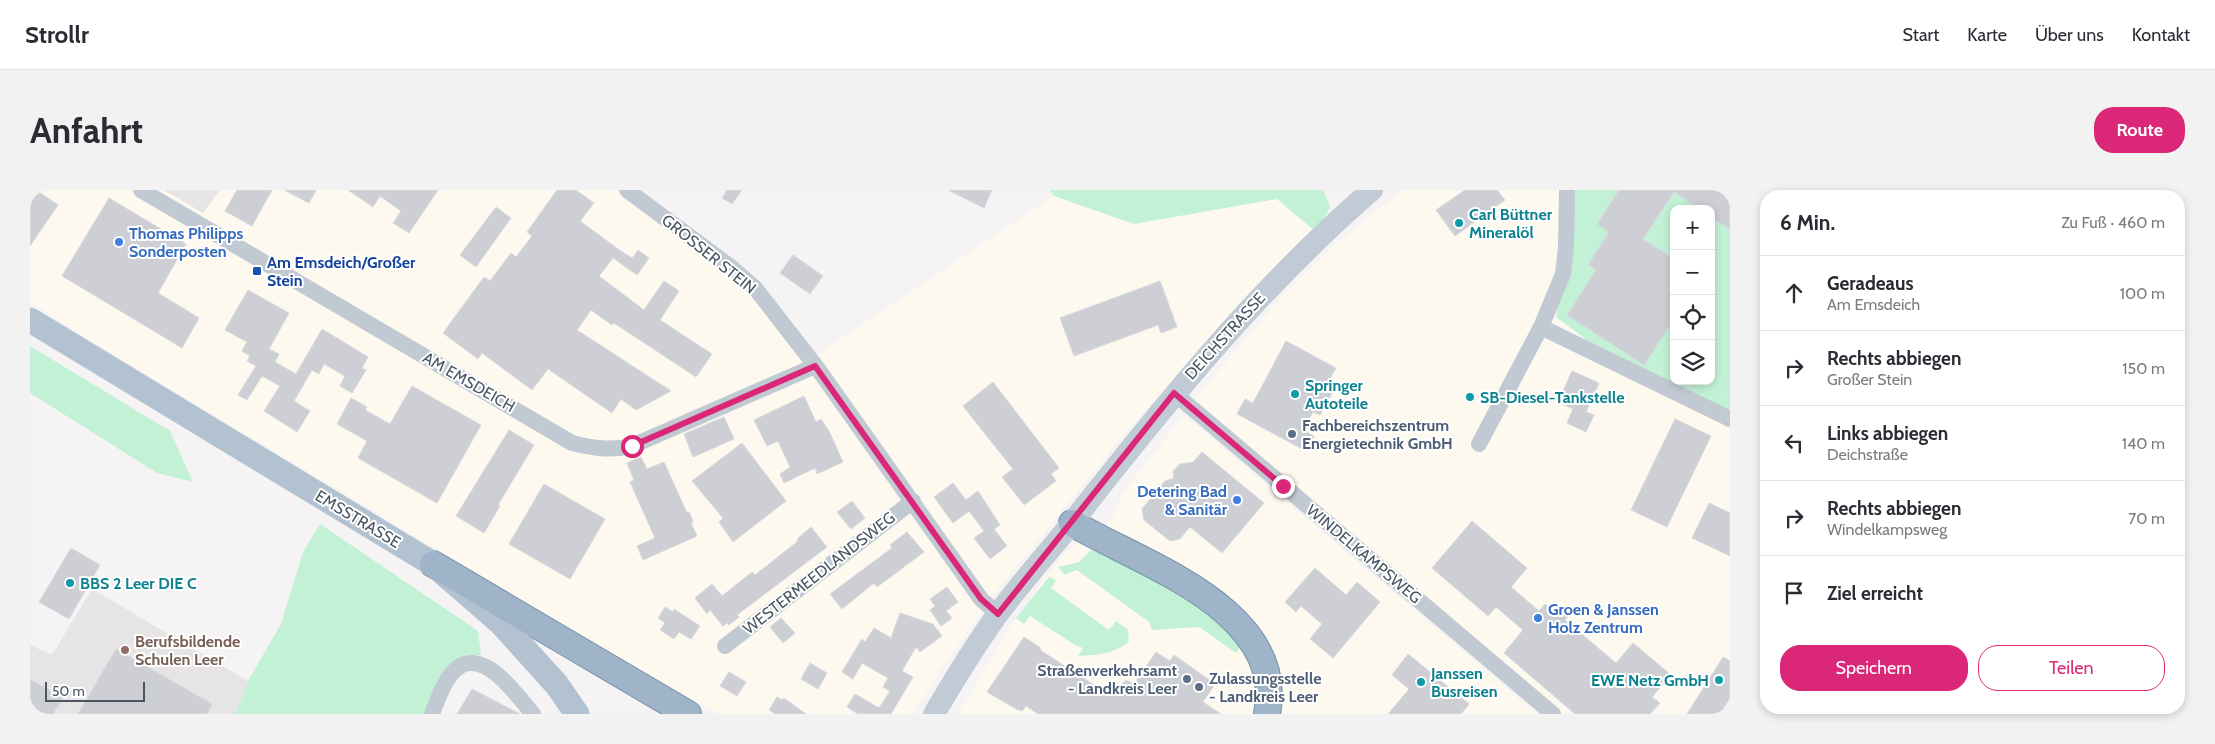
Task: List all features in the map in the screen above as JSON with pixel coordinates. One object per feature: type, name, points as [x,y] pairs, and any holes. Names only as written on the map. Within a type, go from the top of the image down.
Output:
[{"type":"highway","points":[[1072,523],[1173,575],[1236,621],[1258,648],[1264,665],[1269,684],[1267,714]]},
{"type":"highway","name":"EMSSTRASSE","points":[[433,564],[688,714]]},
{"type":"main road","name":"DEICHSTRASSE","points":[[934,714],[962,666],[998,614],[1174,393],[1277,278],[1322,232],[1372,190]]},
{"type":"main road","name":"EMSSTRASSE","points":[[30,320],[433,564]]},
{"type":"main road","points":[[433,564],[501,623],[557,684],[577,714]]},
{"type":"street","name":"AM EMSDEICH","points":[[141,190],[572,443],[599,449],[615,450],[632,446],[815,366]]},
{"type":"street","name":"GROSSER STEIN","points":[[627,190],[732,268],[755,288],[815,366],[981,599],[998,614]]},
{"type":"street","points":[[1479,444],[1541,327],[1563,274],[1566,247],[1567,190]]},
{"type":"street","points":[[1541,327],[1730,419]]},
{"type":"street","name":"WINDELKAMPSWEG","points":[[1174,393],[1553,714]]},
{"type":"street","name":"WESTERMEEDLANDSWEG","points":[[725,646],[913,501]]},
{"type":"street","points":[[432,714],[446,681],[457,668],[470,662],[485,665],[498,674],[533,714]]},
{"type":"shaded area","points":[[30,190],[635,190],[759,284],[814,357],[1054,196],[1134,223],[1277,199],[1315,231],[1227,319],[1115,445],[996,592],[939,672],[914,714],[719,714],[598,645],[148,376],[30,302]]},
{"type":"shaded area","points":[[164,190],[220,190],[203,213]]},
{"type":"shaded area","points":[[1403,190],[1569,190],[1567,255],[1556,318],[1670,380],[1670,385],[1679,385],[1730,413],[1730,714],[1563,714],[1193,401],[1284,294],[1333,246]]},
{"type":"shaded area","points":[[1184,415],[1537,714],[958,714],[1012,624],[1065,552],[1111,521],[1121,495]]},
{"type":"shaded area","name":"Berufsbildende Schulen Leer","points":[[92,589],[248,681],[235,714],[30,714],[30,645],[52,655]]},
{"type":"green space","points":[[1050,190],[1323,190],[1330,206],[1323,222],[1315,231],[1277,199],[1134,224],[1054,196]]},
{"type":"green space","points":[[1569,190],[1730,190],[1730,413],[1673,385],[1715,385],[1715,205],[1670,205],[1670,383],[1596,347],[1556,317],[1567,255]]},
{"type":"green space","points":[[30,346],[170,431],[193,482],[157,473],[30,393]]},
{"type":"green space","points":[[320,524],[478,631],[481,655],[471,655],[424,714],[235,714],[248,681],[281,624],[303,552]]},
{"type":"green space","points":[[1091,550],[1127,562],[1180,588],[1244,641],[1236,653],[1199,627],[1152,630],[1149,622],[1077,570],[1065,575],[1058,567],[1079,562]]},
{"type":"green space","points":[[1049,577],[1056,580],[1051,588],[1109,630],[1116,621],[1128,630],[1129,641],[1112,651],[1078,656],[1083,648],[1075,645],[1030,616],[1024,624],[1016,618]]},
{"type":"building","points":[[30,190],[36,190],[58,205],[30,246]]},
{"type":"building","points":[[237,190],[272,190],[252,226],[225,211]]},
{"type":"building","points":[[284,190],[316,190],[309,203]]},
{"type":"building","points":[[348,190],[438,190],[409,233],[393,223],[401,211],[380,196],[373,207]]},
{"type":"building","points":[[557,190],[576,190],[594,203],[580,221],[632,258],[638,250],[649,258],[637,275],[613,258],[599,276],[644,310],[664,281],[679,291],[660,320],[712,354],[696,377],[591,310],[577,330],[671,391],[636,410],[621,399],[612,413],[548,369],[532,390],[482,353],[478,359],[443,333],[484,277],[490,281],[511,253],[516,257],[532,236],[527,232]]},
{"type":"building","points":[[727,190],[742,190],[732,204],[722,198]]},
{"type":"building","points":[[948,190],[992,190],[984,208]]},
{"type":"building","name":"Carl Büttner Mineralöl","points":[[1465,190],[1497,190],[1505,200],[1455,236],[1436,210]]},
{"type":"building","points":[[1619,190],[1730,190],[1730,229],[1715,220],[1715,205],[1693,205],[1674,192],[1643,239],[1670,256],[1670,325],[1644,365],[1567,315],[1596,270],[1588,265],[1609,232],[1597,224]]},
{"type":"building","points":[[109,198],[186,244],[158,293],[199,318],[182,348],[62,276]]},
{"type":"building","points":[[496,207],[511,218],[476,267],[460,255]]},
{"type":"building","points":[[793,255],[823,276],[810,294],[780,273]]},
{"type":"building","points":[[1160,281],[1177,327],[1161,333],[1158,325],[1074,356],[1060,318]]},
{"type":"building","points":[[248,290],[289,313],[269,349],[279,354],[275,362],[296,374],[322,329],[368,357],[362,368],[366,370],[352,393],[340,386],[345,376],[324,364],[319,374],[312,370],[294,401],[310,411],[297,432],[264,411],[280,386],[262,376],[247,400],[238,395],[256,366],[247,361],[250,356],[242,351],[247,342],[225,330]]},
{"type":"building","name":"Springer Autoteile","points":[[1286,341],[1336,368],[1327,384],[1335,388],[1320,415],[1313,412],[1303,430],[1314,436],[1306,451],[1237,414],[1245,399],[1253,403]]},
{"type":"building","points":[[1572,371],[1599,383],[1586,412],[1594,415],[1586,432],[1567,423],[1573,409],[1558,402]]},
{"type":"building","points":[[993,382],[1059,468],[1051,474],[1056,481],[1024,505],[1002,477],[1013,469],[963,406]]},
{"type":"building","points":[[412,386],[481,425],[437,503],[358,458],[367,441],[337,424],[351,398],[367,407],[365,410],[390,424]]},
{"type":"building","points":[[804,396],[816,422],[821,419],[829,431],[843,462],[817,474],[815,468],[784,483],[780,474],[790,467],[778,441],[767,446],[754,420]]},
{"type":"building","points":[[724,417],[734,439],[693,457],[684,434]]},
{"type":"building","points":[[1675,419],[1711,436],[1667,527],[1631,510]]},
{"type":"building","points":[[509,430],[534,445],[498,505],[500,506],[484,533],[456,516]]},
{"type":"building","points":[[742,443],[786,501],[733,542],[719,522],[723,518],[692,481]]},
{"type":"building","name":"Detering Bad & Sanitär","points":[[1202,452],[1264,503],[1222,553],[1190,527],[1180,539],[1170,541],[1144,520],[1142,509],[1165,481],[1174,478],[1173,471],[1180,464],[1193,462]]},
{"type":"building","points":[[641,457],[647,469],[664,462],[687,513],[689,512],[693,521],[691,523],[697,536],[643,560],[637,546],[655,538],[630,482],[634,480],[627,463]]},
{"type":"building","points":[[953,483],[966,500],[978,491],[1000,525],[994,529],[1007,546],[990,559],[974,538],[984,531],[969,511],[953,523],[934,497]]},
{"type":"building","points":[[544,484],[605,519],[570,579],[509,544]]},
{"type":"building","points":[[852,501],[865,518],[851,529],[837,512]]},
{"type":"building","points":[[1709,503],[1730,513],[1730,556],[1692,538]]},
{"type":"building","name":"Groen & Janssen Holz Zentrum","points":[[1472,521],[1527,568],[1511,587],[1539,611],[1545,604],[1548,607],[1553,602],[1569,615],[1565,620],[1616,663],[1633,643],[1671,675],[1652,697],[1660,703],[1650,714],[1575,714],[1504,653],[1523,630],[1496,607],[1488,616],[1432,568]]},
{"type":"building","points":[[811,527],[827,547],[737,615],[739,617],[729,625],[727,623],[723,626],[710,610],[707,614],[695,598],[712,584],[722,596],[752,572],[755,575],[798,541],[797,539]]},
{"type":"building","points":[[907,532],[924,552],[877,587],[874,583],[842,609],[830,594],[892,548],[890,545]]},
{"type":"building","name":"BBS 2 Leer DIE C","points":[[71,548],[100,565],[69,619],[39,602]]},
{"type":"building","points":[[1315,568],[1346,595],[1357,582],[1380,602],[1333,658],[1310,639],[1322,624],[1301,606],[1296,612],[1285,602]]},
{"type":"building","points":[[947,587],[958,602],[946,611],[952,618],[941,626],[930,610],[935,606],[930,599]]},
{"type":"building","points":[[665,607],[673,612],[674,609],[700,626],[691,639],[679,632],[674,639],[660,630],[665,623],[658,618]]},
{"type":"building","points":[[900,613],[933,624],[942,636],[920,652],[916,647],[902,671],[913,677],[891,714],[858,714],[847,707],[855,694],[879,708],[890,691],[883,687],[888,678],[862,663],[853,679],[842,672],[862,639],[865,642],[874,628],[891,638]]},
{"type":"building","points":[[781,618],[795,633],[783,643],[770,627]]},
{"type":"building","points":[[1024,637],[1041,648],[1040,650],[1110,695],[1126,680],[1134,684],[1156,652],[1170,661],[1174,655],[1215,684],[1203,702],[1221,714],[1038,714],[1026,706],[1022,711],[1016,709],[987,692]]},
{"type":"building","points":[[116,649],[212,704],[207,714],[78,714]]},
{"type":"building","name":"Janssen Busreisen","points":[[1408,654],[1469,704],[1461,714],[1388,714],[1409,689],[1392,675]]},
{"type":"building","name":"EWE Netz GmbH","points":[[1723,657],[1730,661],[1730,698],[1720,714],[1687,714]]},
{"type":"building","points":[[810,663],[827,673],[818,689],[801,679]]},
{"type":"building","points":[[729,672],[746,682],[737,696],[720,686]]},
{"type":"building","points":[[30,679],[63,698],[53,714],[30,714]]},
{"type":"building","points":[[472,689],[520,714],[457,714]]},
{"type":"building","points":[[777,697],[782,700],[784,698],[806,714],[775,714],[769,710]]},
{"type":"place","name":"Carl Büttner Mineralöl","points":[[1459,223]]},
{"type":"place","name":"Thomas Philipps Sonderposten","points":[[119,242]]},
{"type":"place","name":"Am Emsdeich/Großer Stein","points":[[257,271]]},
{"type":"place","name":"Springer Autoteile","points":[[1295,394]]},
{"type":"place","name":"SB-Diesel-Tankstelle","points":[[1470,397]]},
{"type":"place","name":"Fachbereichszentrum Energietechnik GmbH","points":[[1292,434]]},
{"type":"place","name":"Detering Bad & Sanitär","points":[[1237,500]]},
{"type":"place","name":"BBS 2 Leer DIE C","points":[[70,583]]},
{"type":"place","name":"Groen & Janssen Holz Zentrum","points":[[1538,618]]},
{"type":"place","name":"Berufsbildende Schulen Leer","points":[[125,650]]},
{"type":"place","name":"Straßenverkehrsamt - Landkreis Leer","points":[[1187,679]]},
{"type":"place","name":"EWE Netz GmbH","points":[[1719,680]]},
{"type":"place","name":"Janssen Busreisen","points":[[1421,682]]},
{"type":"place","name":"Zulassungsstelle - Landkreis Leer","points":[[1199,687]]},
{"type":"route","points":[[632,446],[815,366],[981,599],[998,614],[1174,393],[1283,486]]}]
